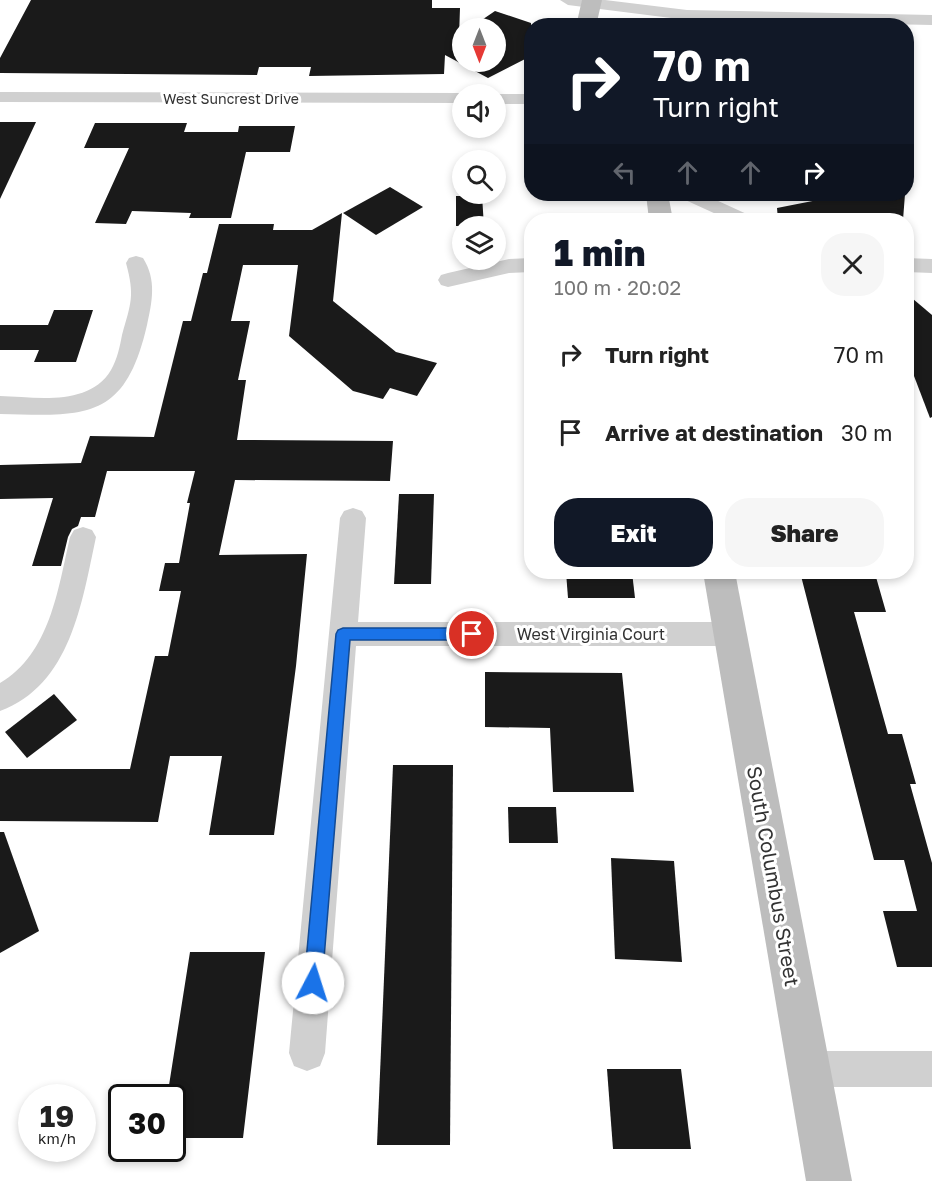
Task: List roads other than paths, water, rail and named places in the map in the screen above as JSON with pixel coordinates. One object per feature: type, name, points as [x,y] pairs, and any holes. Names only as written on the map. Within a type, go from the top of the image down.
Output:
[{"type":"street","points":[[568,0],[687,15],[786,18]]},
{"type":"street","points":[[812,0],[819,18]]},
{"type":"street","points":[[588,18],[591,2]]},
{"type":"street","points":[[914,20],[932,20]]},
{"type":"street","name":"West Suncrest Drive","points":[[0,97],[452,99]]},
{"type":"street","points":[[506,99],[524,99]]},
{"type":"street","points":[[703,201],[729,213]]},
{"type":"street","points":[[0,405],[63,405],[83,402],[101,394],[114,384],[122,373],[142,300],[143,288],[136,263]]},
{"type":"street","points":[[448,280],[508,266],[524,265]]},
{"type":"street","points":[[914,265],[932,266]]},
{"type":"street","points":[[307,1053],[354,518]]},
{"type":"street","points":[[2,697],[28,679],[46,658],[60,625],[83,537]]},
{"type":"street","name":"South Columbus Street","points":[[720,579],[829,1181]]},
{"type":"street","name":"West Virginia Court","points":[[343,634],[730,634]]},
{"type":"street","points":[[810,1069],[932,1069]]}]
